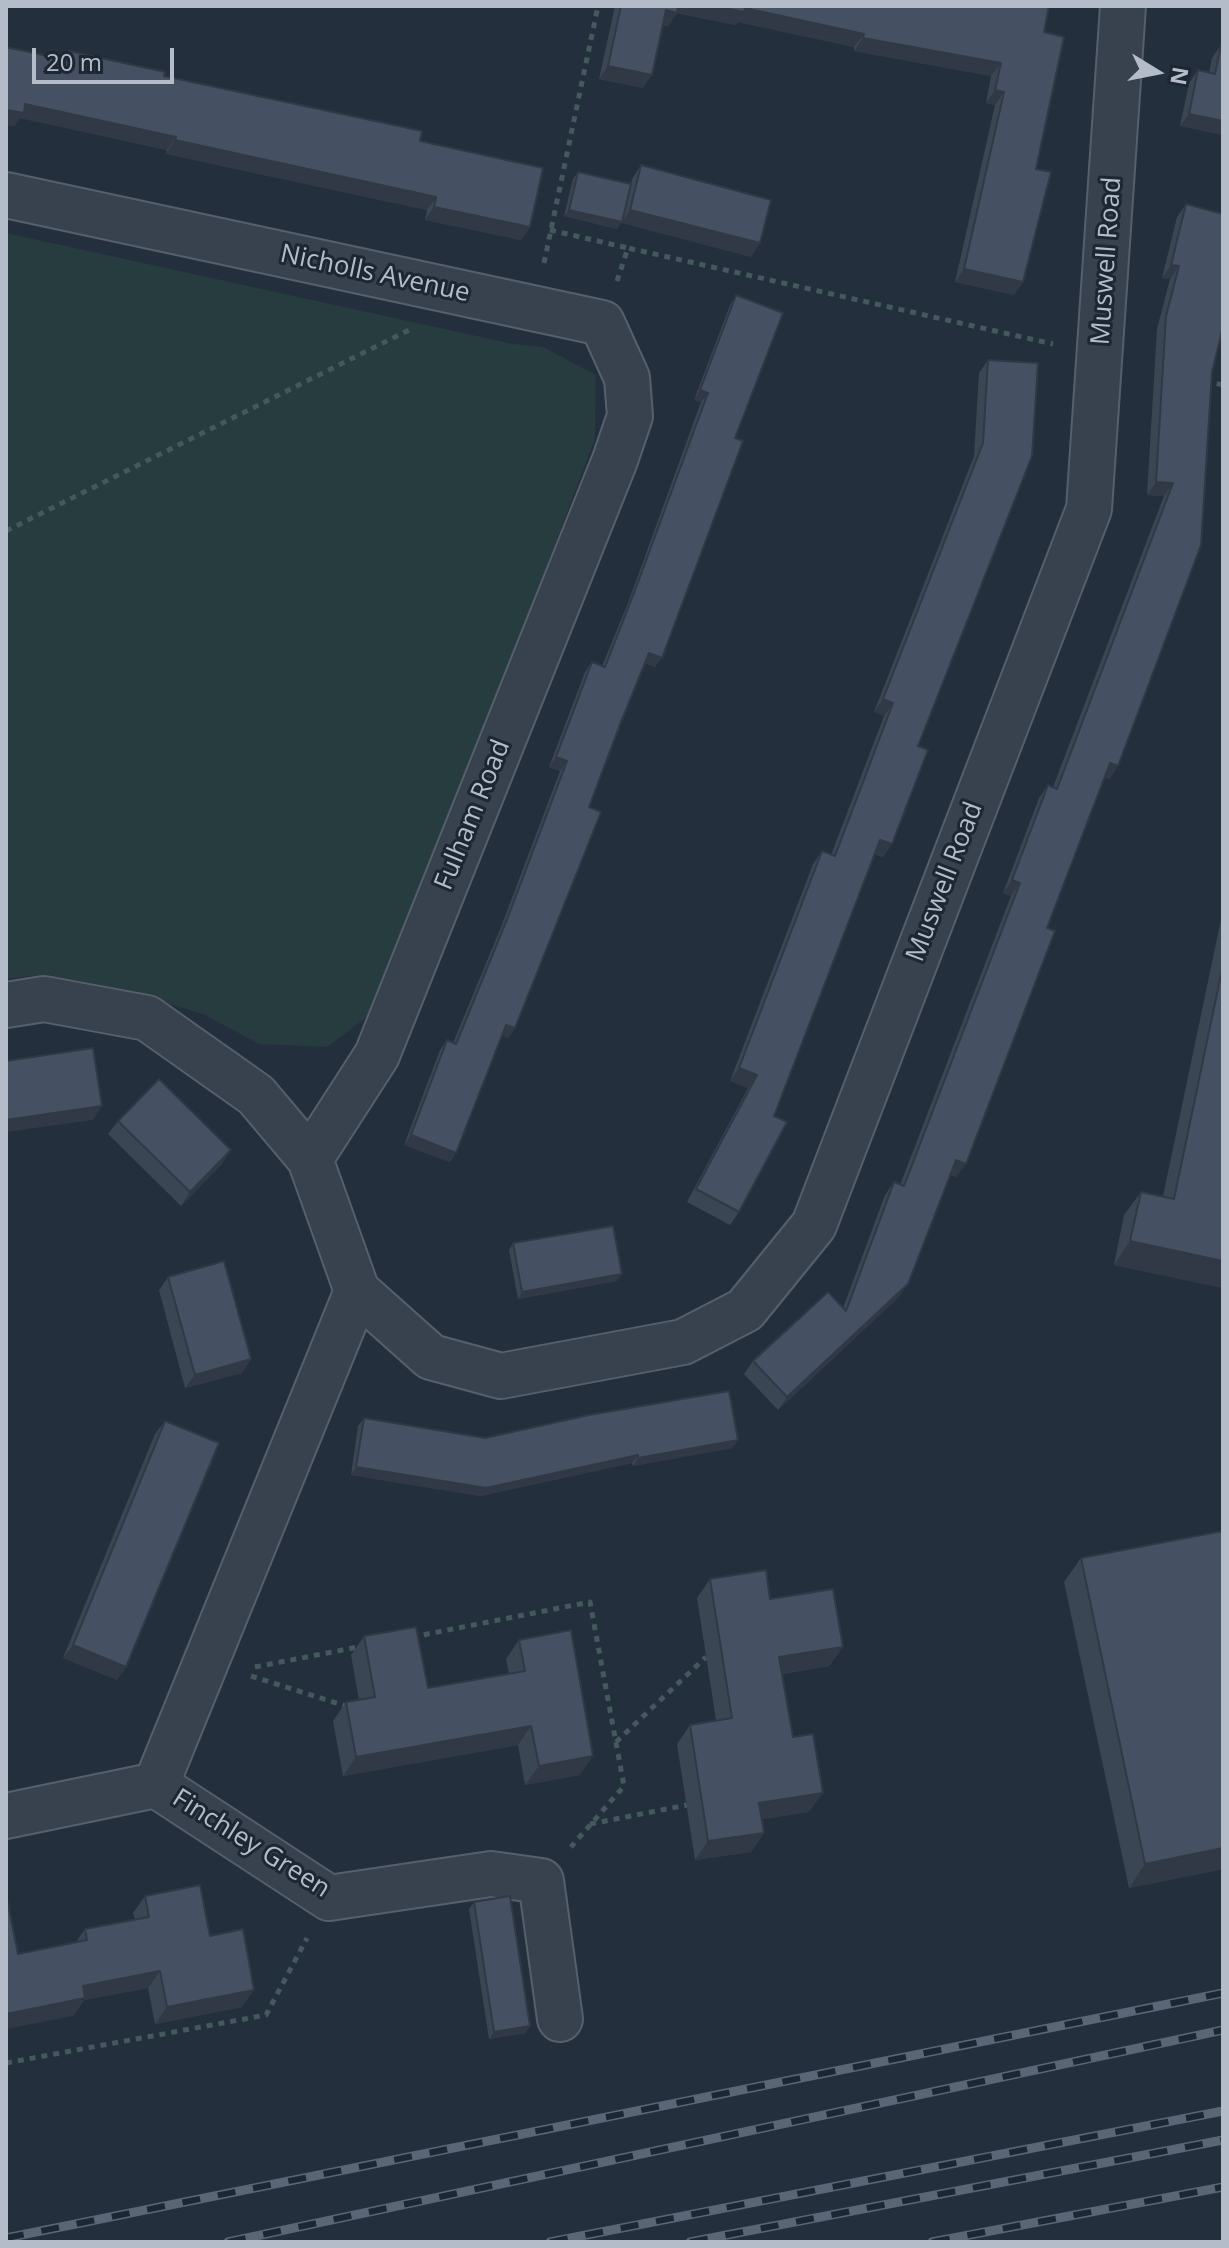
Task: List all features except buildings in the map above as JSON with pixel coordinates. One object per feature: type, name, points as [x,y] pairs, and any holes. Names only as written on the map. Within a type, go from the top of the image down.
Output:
[{"type":"street","name":"Muswell Road","points":[[357,1291],[431,1357],[501,1376],[683,1342],[745,1310],[814,1225],[1089,509],[1123,6]]},
{"type":"street","name":"Nicholls Avenue","points":[[6,195],[602,323],[627,378],[630,416],[615,460]]},
{"type":"street","name":"Fulham Road","points":[[310,1159],[377,1055],[615,460]]},
{"type":"street","points":[[6,1005],[44,999],[147,1018],[256,1095],[310,1159],[357,1291]]},
{"type":"street","name":"Finchley Green","points":[[156,1785],[217,1675],[357,1291]]},
{"type":"street","name":"Finchley Green","points":[[6,1816],[156,1785],[329,1898],[491,1874],[541,1881]]},
{"type":"street","points":[[541,1881],[560,2019]]},
{"type":"path","points":[[535,309],[598,6]]},
{"type":"path","points":[[550,230],[1053,344]]},
{"type":"path","points":[[614,292],[628,248]]},
{"type":"path","points":[[6,531],[413,328]]},
{"type":"path","points":[[1195,378],[1223,385]]},
{"type":"path","points":[[405,1638],[590,1602],[624,1786],[541,1881]]},
{"type":"path","points":[[217,1675],[374,1644]]},
{"type":"path","points":[[616,1742],[706,1657]]},
{"type":"path","points":[[217,1675],[361,1711]]},
{"type":"path","points":[[590,1824],[687,1805]]},
{"type":"path","points":[[6,2063],[266,2015],[329,1898]]},
{"type":"green space","points":[[6,233],[513,344],[543,347],[596,375],[595,439],[390,977],[367,1017],[327,1047],[259,1044],[205,1015],[158,1000],[30,976],[6,979]]},
{"type":"railway","points":[[6,2238],[1223,1993]]},
{"type":"railway","points":[[228,2242],[1223,2030]]},
{"type":"railway","points":[[550,2242],[1223,2111]]},
{"type":"railway","points":[[690,2242],[1223,2140]]},
{"type":"railway","points":[[932,2242],[1223,2187]]}]
